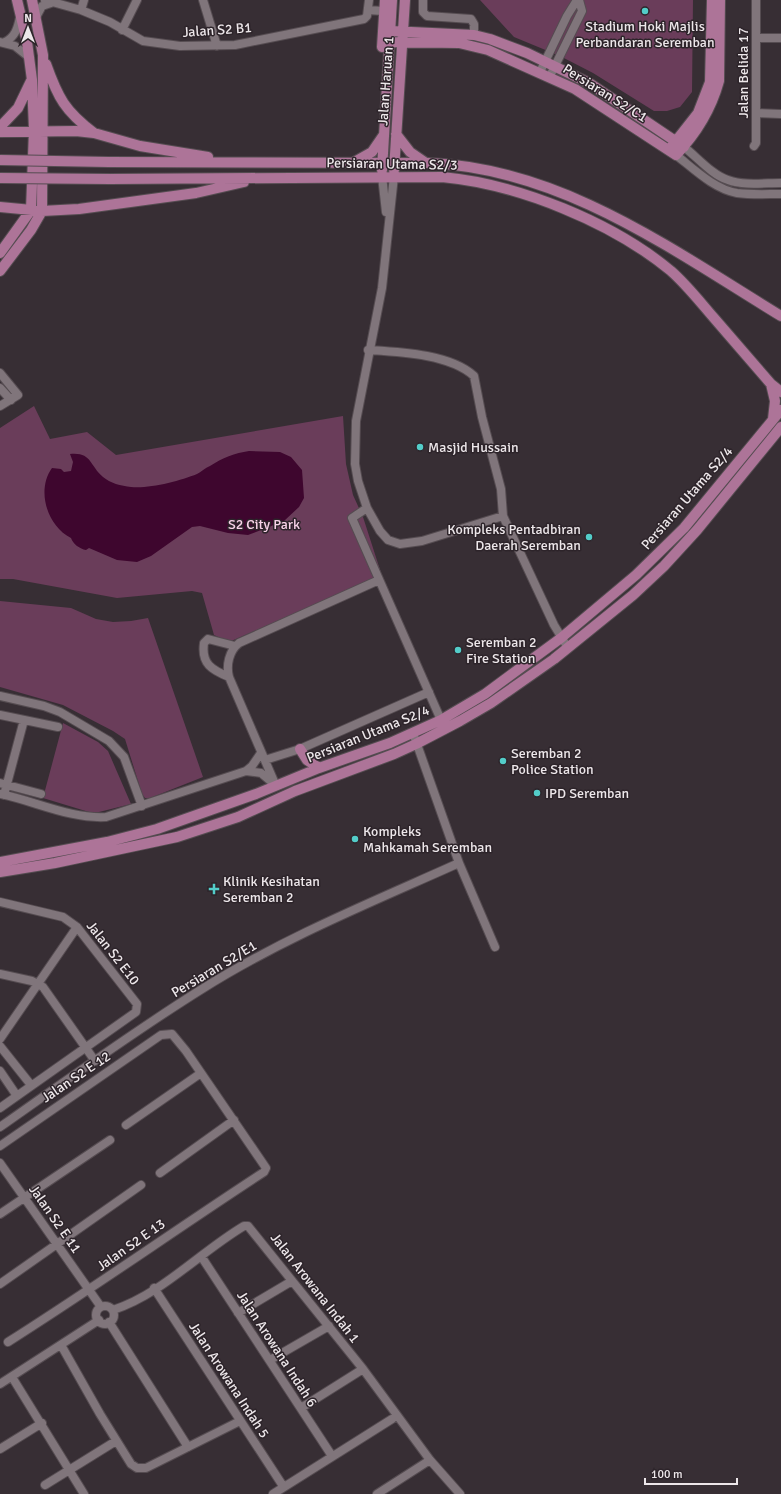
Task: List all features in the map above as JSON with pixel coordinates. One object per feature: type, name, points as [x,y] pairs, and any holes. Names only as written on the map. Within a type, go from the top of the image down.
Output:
[{"type":"main road","points":[[0,271],[31,230],[42,211],[38,130],[30,58],[17,0]]},
{"type":"main road","points":[[32,0],[43,55],[54,88],[63,104],[76,119],[94,133]]},
{"type":"main road","points":[[385,0],[383,11],[382,46],[384,54],[388,60]]},
{"type":"main road","points":[[382,176],[392,0]]},
{"type":"main road","name":"Jalan Haruan 1","points":[[394,176],[405,0]]},
{"type":"main road","points":[[680,144],[698,113],[710,82],[712,0]]},
{"type":"main road","points":[[672,153],[705,118],[712,103],[719,81],[720,0]]},
{"type":"main road","points":[[389,37],[403,32],[474,35],[490,39],[551,63],[589,83],[680,144]]},
{"type":"main road","name":"Persiaran S2/C1","points":[[389,37],[402,42],[459,44],[480,47],[545,74],[575,89],[672,153]]},
{"type":"main road","points":[[0,253],[30,210],[38,130],[43,55]]},
{"type":"main road","points":[[0,127],[18,108],[32,80]]},
{"type":"main road","points":[[0,132],[38,130],[94,133],[140,146],[238,162]]},
{"type":"main road","points":[[396,134],[410,152],[428,163]]},
{"type":"main road","points":[[354,162],[372,152],[384,135]]},
{"type":"main road","name":"Persiaran Utama S2/3","points":[[0,160],[109,162],[428,163],[452,164],[484,169],[532,182],[598,208],[781,316]]},
{"type":"main road","name":"Persiaran Utama S2/3","points":[[0,178],[110,179],[394,176],[442,177],[481,182],[568,211],[606,228],[653,258],[683,283],[771,384],[781,392]]},
{"type":"main road","points":[[0,207],[42,211],[79,209],[196,193],[263,178]]},
{"type":"main road","points":[[771,384],[775,401],[773,419]]},
{"type":"main road","name":"Persiaran Utama S2/4","points":[[0,862],[107,842],[157,829],[276,786],[319,768],[413,733],[441,720],[485,694],[561,638],[636,575],[684,528],[781,410]]},
{"type":"main road","name":"Persiaran Utama S2/4","points":[[0,872],[55,864],[177,837],[238,817],[295,791],[416,744],[491,703],[568,648],[664,566],[697,530],[779,430]]},
{"type":"main road","points":[[485,694],[491,703]]},
{"type":"main road","points":[[300,749],[307,760],[319,768]]},
{"type":"main road","points":[[276,786],[281,789],[295,791]]},
{"type":"street","points":[[81,10],[84,0]]},
{"type":"street","points":[[122,30],[137,0]]},
{"type":"street","points":[[203,0],[217,46]]},
{"type":"street","points":[[369,0],[368,10],[383,11]]},
{"type":"street","points":[[423,0],[423,12],[427,16],[471,18],[474,24],[474,35]]},
{"type":"street","points":[[551,63],[564,23],[578,0]]},
{"type":"street","points":[[545,74],[574,27],[582,11],[578,0]]},
{"type":"street","name":"Jalan Belida 17","points":[[754,146],[756,143],[756,0]]},
{"type":"street","name":"Jalan S2 B1","points":[[36,17],[42,6],[48,1],[81,10],[143,41],[157,44],[217,46],[235,45],[364,19],[367,16],[368,10]]},
{"type":"street","points":[[2,42],[13,37],[16,32],[21,13]]},
{"type":"street","points":[[564,23],[574,27]]},
{"type":"street","points":[[756,38],[781,38]]},
{"type":"street","points":[[2,42],[21,50],[30,58]]},
{"type":"street","points":[[756,113],[781,114]]},
{"type":"street","points":[[680,144],[719,175],[728,180],[743,183],[781,183]]},
{"type":"street","name":"Persiaran S2/C1","points":[[672,153],[717,185],[729,191],[745,194],[781,194]]},
{"type":"street","points":[[382,176],[388,225]]},
{"type":"street","points":[[394,176],[382,288],[368,350],[356,421],[355,464],[358,481],[367,508],[380,531],[388,540],[400,544],[422,541],[503,516]]},
{"type":"street","points":[[368,350],[408,353],[458,364],[474,376],[482,417],[501,489],[503,516],[561,638],[568,648]]},
{"type":"street","points":[[0,373],[14,397]]},
{"type":"street","points":[[0,388],[14,397]]},
{"type":"street","points":[[0,406],[14,397]]},
{"type":"street","points":[[367,508],[352,518],[441,720]]},
{"type":"street","points":[[276,786],[229,677],[227,669],[229,656],[234,646],[379,580]]},
{"type":"street","points":[[229,677],[214,671],[206,663],[203,651],[204,643],[208,639],[234,646]]},
{"type":"street","points":[[24,720],[2,795],[94,817],[120,814],[246,771],[263,757],[300,749],[429,692]]},
{"type":"street","points":[[0,696],[44,706],[60,712],[109,741],[124,757],[142,806]]},
{"type":"street","points":[[0,715],[58,727]]},
{"type":"street","points":[[413,733],[459,864],[495,947]]},
{"type":"street","points":[[246,771],[263,774],[276,786]]},
{"type":"street","points":[[4,784],[41,794]]},
{"type":"street","name":"Persiaran S2/E1","points":[[0,1127],[202,989],[245,964],[305,932],[459,864]]},
{"type":"street","name":"Jalan S2 E10","points":[[0,902],[63,917],[77,927],[137,1004],[138,1009],[136,1012],[86,1048]]},
{"type":"street","points":[[0,1039],[77,927]]},
{"type":"street","points":[[0,974],[37,984],[47,992],[95,1061]]},
{"type":"street","name":"Jalan S2 E 12","points":[[0,1146],[161,1035],[168,1033],[172,1034],[201,1073]]},
{"type":"street","points":[[0,1046],[31,1085]]},
{"type":"street","points":[[0,1108],[86,1048]]},
{"type":"street","points":[[0,1071],[17,1096]]},
{"type":"street","points":[[126,1125],[201,1073],[234,1120],[160,1173]]},
{"type":"street","name":"Jalan S2 E 13","points":[[8,1342],[89,1290],[191,1219],[264,1172],[266,1168],[234,1120]]},
{"type":"street","points":[[0,1214],[110,1140]]},
{"type":"street","name":"Jalan S2 E 11","points":[[0,1164],[101,1307]]},
{"type":"street","points":[[0,1284],[141,1185]]},
{"type":"street","name":"Jalan Arowana Indah 1","points":[[113,1310],[131,1304],[201,1256],[222,1239],[244,1226],[248,1226],[363,1369],[430,1460],[460,1494]]},
{"type":"street","name":"Jalan Arowana Indah 6","points":[[201,1256],[332,1456]]},
{"type":"street","points":[[238,1313],[292,1281]]},
{"type":"street","name":"Jalan Arowana Indah 5","points":[[154,1288],[283,1486]]},
{"type":"street","points":[[108,1306],[113,1310],[114,1315],[109,1322],[104,1323],[99,1320],[97,1312],[101,1307],[108,1306]]},
{"type":"street","points":[[0,1384],[99,1320]]},
{"type":"street","points":[[109,1322],[188,1447]]},
{"type":"street","points":[[270,1360],[329,1326]]},
{"type":"street","points":[[60,1345],[116,1441],[131,1464],[137,1468],[146,1468],[240,1421]]},
{"type":"street","points":[[301,1408],[363,1369]]},
{"type":"street","points":[[12,1377],[42,1423],[84,1494]]},
{"type":"street","points":[[273,1494],[283,1486],[392,1419]]},
{"type":"street","points":[[0,1449],[42,1423]]},
{"type":"street","points":[[45,1486],[116,1441]]},
{"type":"street","points":[[377,1494],[430,1460]]},
{"type":"green space","points":[[480,0],[693,0],[692,92],[680,107],[667,111],[654,111],[593,73],[560,56],[514,37]]},
{"type":"green space","name":"S2 City Park","points":[[34,406],[50,439],[87,432],[116,455],[343,416],[346,464],[353,495],[363,517],[382,576],[229,642],[214,635],[202,593],[192,591],[117,598],[13,579],[0,579],[0,428]]},
{"type":"green space","points":[[0,601],[71,608],[96,619],[113,622],[148,618],[203,777],[150,798],[145,798],[142,794],[125,739],[113,731],[63,705],[0,687]]},
{"type":"green space","points":[[63,723],[98,742],[108,751],[131,804],[99,812],[89,812],[43,798]]},
{"type":"shaded area","points":[[249,451],[280,452],[291,457],[302,470],[304,498],[299,507],[284,521],[248,535],[228,533],[200,526],[192,527],[151,556],[137,562],[117,560],[89,548],[86,550],[81,549],[56,525],[46,507],[45,487],[47,477],[52,468],[61,469],[64,472],[71,471],[73,462],[70,454],[77,454],[86,457],[103,477],[116,484],[131,487],[147,487],[190,477],[224,458]]},
{"type":"place","name":"Stadium Hoki Majlis Perbandaran Seremban","points":[[645,11]]},
{"type":"place","name":"Masjid Hussain","points":[[420,447]]},
{"type":"place","name":"Kompleks Pentadbiran Daerah Seremban","points":[[589,537]]},
{"type":"place","name":"Seremban 2 Fire Station","points":[[458,650]]},
{"type":"place","name":"Seremban 2 Police Station","points":[[503,761]]},
{"type":"place","name":"IPD Seremban","points":[[537,793]]},
{"type":"place","name":"Kompleks Mahkamah Seremban","points":[[355,839]]},
{"type":"place","name":"Klinik Kesihatan Seremban 2","points":[[214,889]]}]
